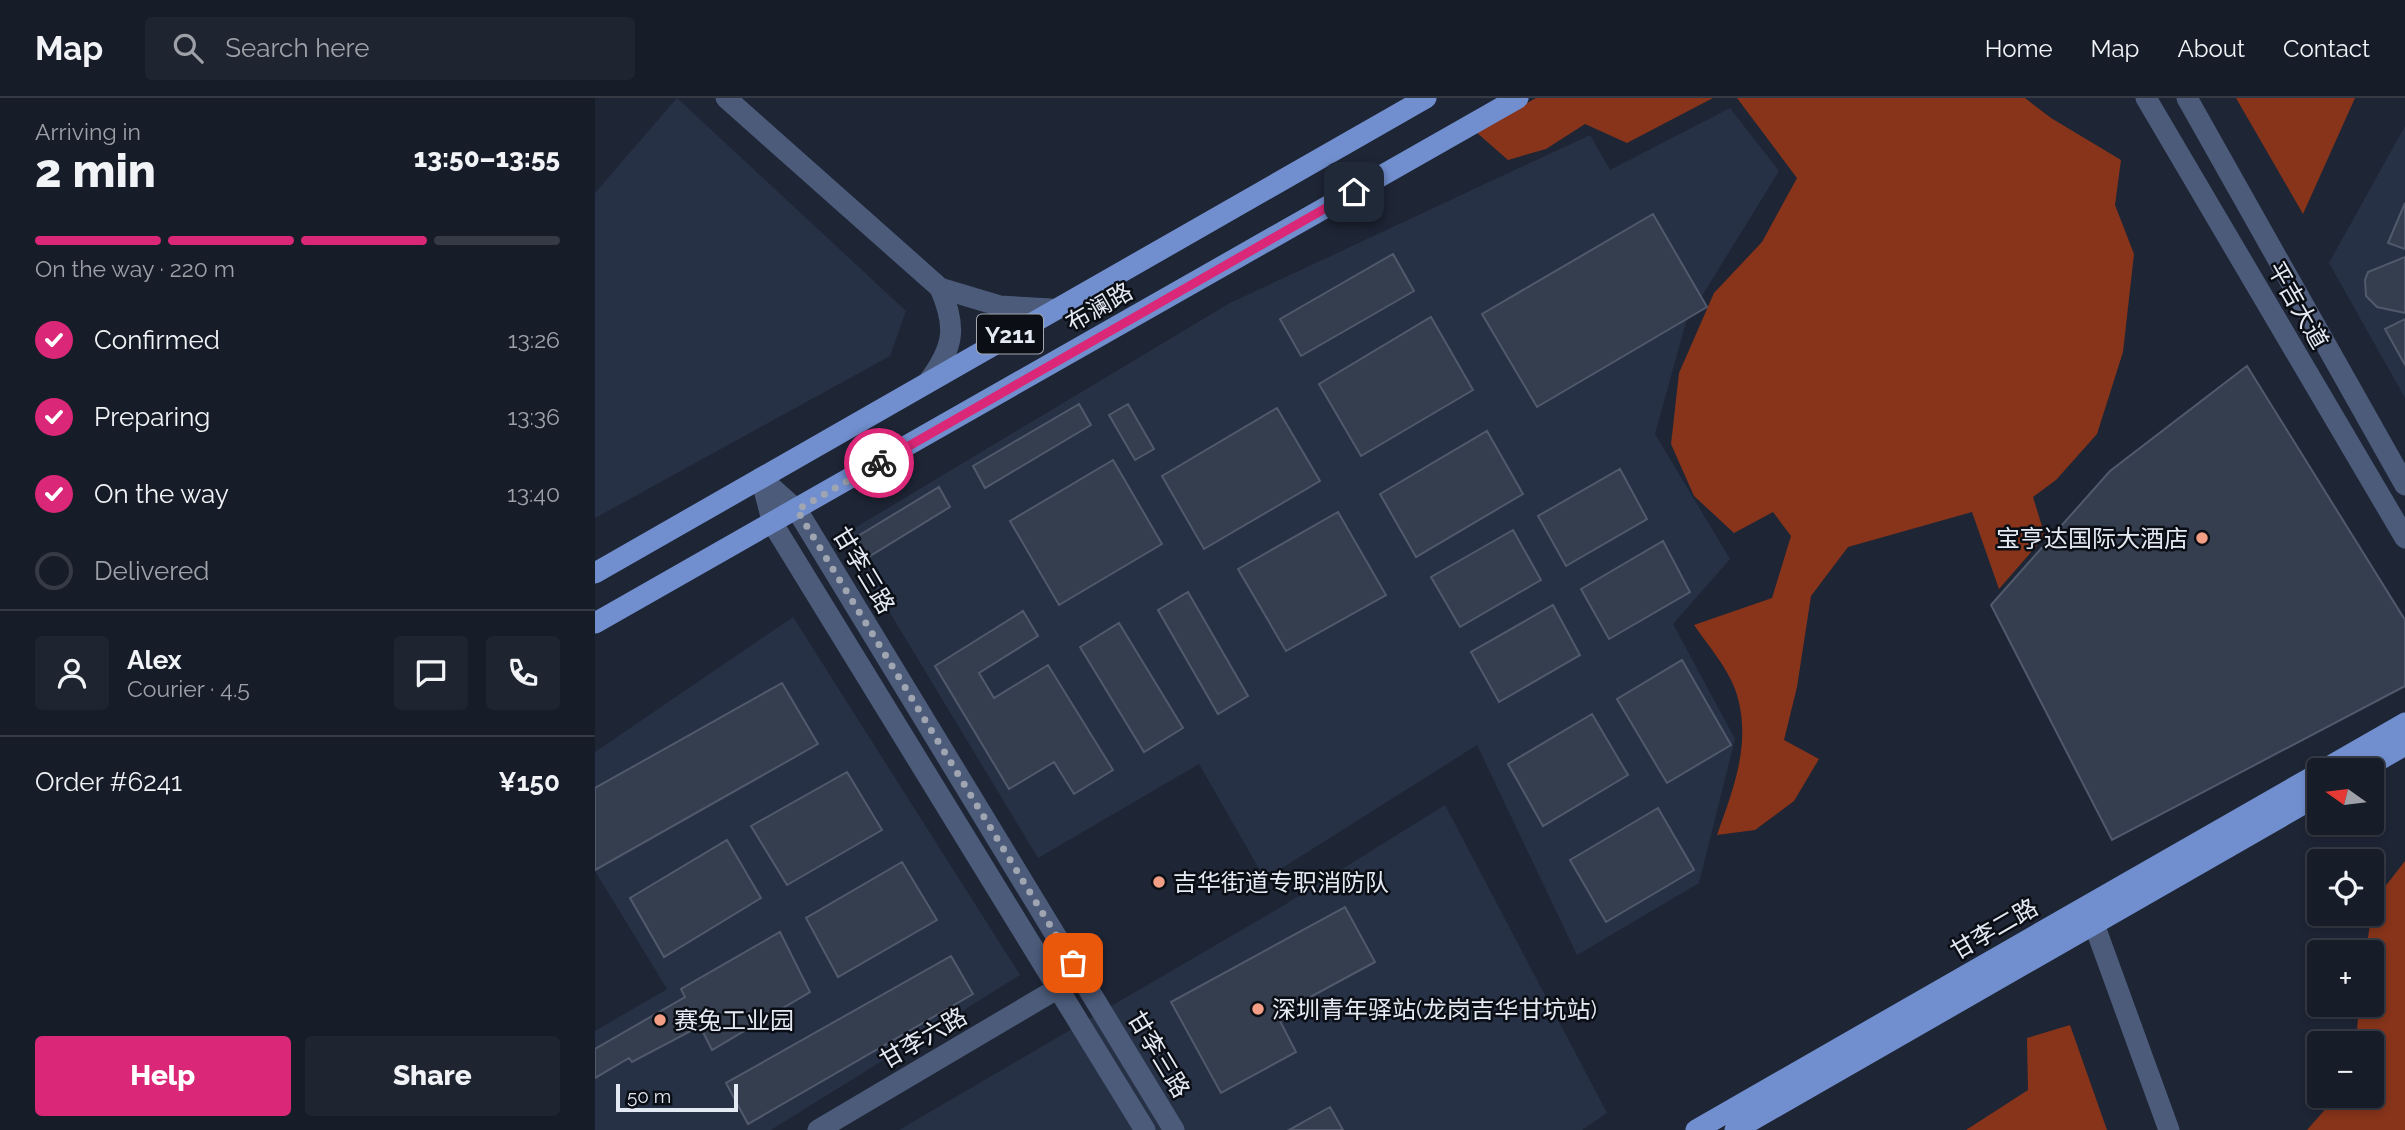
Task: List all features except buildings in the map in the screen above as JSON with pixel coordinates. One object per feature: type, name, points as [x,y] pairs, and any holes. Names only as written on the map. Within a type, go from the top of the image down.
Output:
[{"type":"main road","name":"布澜路","points":[[595,573],[1051,309],[1426,98]]},
{"type":"main road","name":"布澜路","points":[[595,623],[1518,98]]},
{"type":"main road","points":[[2344,758],[2405,723]]},
{"type":"main road","points":[[2383,758],[2405,745]]},
{"type":"main road","name":"甘李二路","points":[[1696,1130],[2307,780]]},
{"type":"main road","name":"甘李二路","points":[[1735,1130],[2307,802]]},
{"type":"street","points":[[726,98],[940,288],[1000,306],[1051,309]]},
{"type":"street","name":"平吉大道","points":[[2146,98],[2405,538]]},
{"type":"street","name":"平吉大道","points":[[2187,98],[2405,485]]},
{"type":"street","points":[[929,381],[943,361],[951,340],[951,315],[940,288]]},
{"type":"street","name":"甘李三路","points":[[761,478],[797,510],[1174,1130]]},
{"type":"street","name":"甘李三路","points":[[761,478],[773,524],[1145,1130]]},
{"type":"street","points":[[2094,924],[2169,1130]]},
{"type":"street","name":"甘李六路","points":[[818,1130],[1055,990]]},
{"type":"shaded area","points":[[677,98],[906,311],[890,356],[595,518],[595,193]]},
{"type":"shaded area","points":[[1536,98],[1713,98],[1627,143],[1585,124],[1546,149],[1508,160],[1476,132]]},
{"type":"shaded area","points":[[1737,98],[2025,98],[2051,118],[2121,160],[2115,205],[2134,254],[2123,352],[2097,434],[2056,480],[2033,497],[2045,536],[1999,589],[1972,512],[1848,547],[1811,596],[1797,687],[1784,740],[1819,759],[1794,801],[1755,830],[1717,835],[1739,763],[1742,745],[1740,708],[1735,689],[1722,664],[1694,625],[1772,598],[1791,536],[1773,512],[1734,533],[1694,496],[1671,444],[1679,373],[1714,293],[1762,242],[1797,178]]},
{"type":"shaded area","points":[[2236,98],[2355,98],[2303,214]]},
{"type":"shaded area","points":[[1730,108],[1779,171],[1686,322],[1655,434],[1730,559],[1673,624],[1735,739],[1699,883],[1577,955],[1477,745],[1265,879],[1199,764],[1038,858],[843,535],[1230,303],[1590,135],[1610,170]]},
{"type":"shaded area","points":[[2405,126],[2405,398],[2329,263]]},
{"type":"shaded area","name":"赛兔工业园","points":[[793,617],[1020,975],[771,1130],[595,1130],[595,1031],[667,989],[595,871],[595,752]]},
{"type":"shaded area","points":[[1445,805],[1607,1113],[1582,1130],[899,1130],[1281,907]]},
{"type":"shaded area","points":[[2405,861],[2405,1130],[2307,1130],[2326,1108],[2384,1108],[2384,1031],[2357,1031],[2358,1017],[2384,1017],[2384,940],[2368,940],[2370,926],[2384,926],[2384,888]]},
{"type":"shaded area","points":[[2070,1025],[2107,1130],[1966,1130],[2028,1090],[2027,1038]]},
{"type":"way so far","points":[[879,463],[797,510],[1073,963]]},
{"type":"place","name":"宝亨达国际大酒店","points":[[2202,538]]},
{"type":"place","name":"吉华街道专职消防队","points":[[1159,882]]},
{"type":"place","name":"深圳青年驿站(龙岗吉华甘坑站)","points":[[1258,1009]]},
{"type":"place","name":"赛兔工业园","points":[[660,1020]]},
{"type":"route","points":[[879,463],[1354,192]]}]
